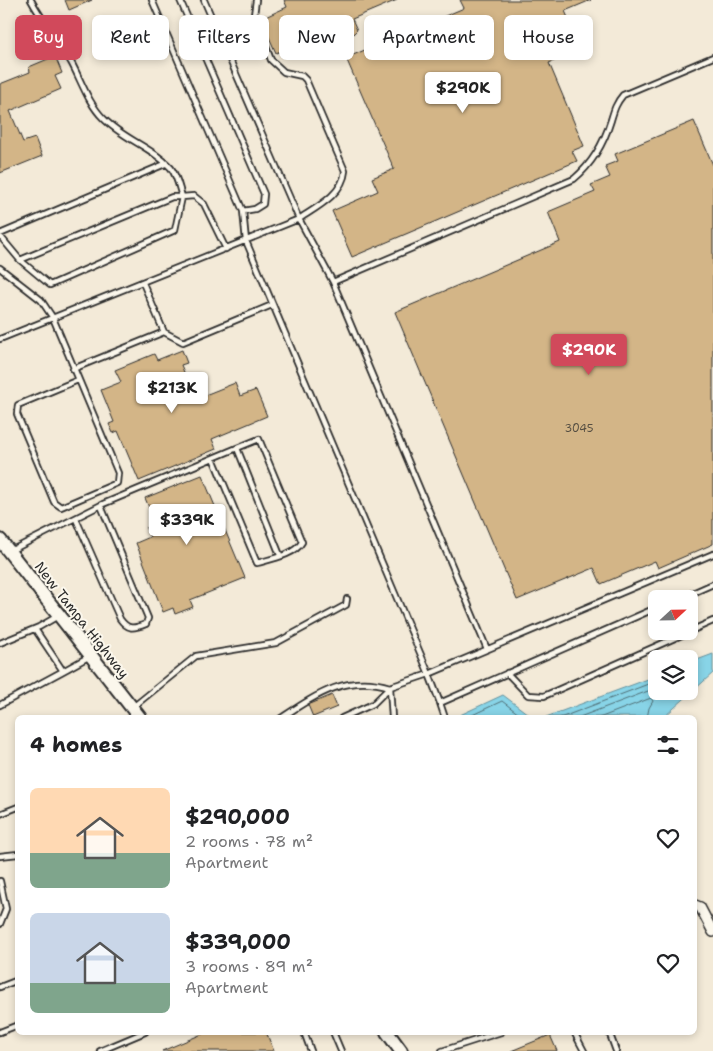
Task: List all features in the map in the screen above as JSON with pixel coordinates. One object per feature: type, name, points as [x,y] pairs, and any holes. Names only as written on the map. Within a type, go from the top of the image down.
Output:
[{"type":"main road","name":"New Tampa Highway","points":[[0,540],[136,713]]},
{"type":"main road","points":[[389,1035],[401,1051]]},
{"type":"street","points":[[697,906],[700,907],[713,932]]},
{"type":"lane","points":[[31,0],[43,22],[70,61],[102,117],[123,134],[152,150],[165,164],[176,176],[182,197],[175,230],[50,285],[20,260],[0,235],[165,164]]},
{"type":"lane","points":[[152,0],[243,211],[246,241],[444,715]]},
{"type":"lane","points":[[180,0],[264,194],[262,204],[255,209],[243,211]]},
{"type":"lane","points":[[204,0],[299,219],[333,282],[488,649]]},
{"type":"lane","points":[[0,339],[299,219],[339,189],[344,182],[345,171],[306,80],[302,76],[284,72],[271,60],[254,15],[256,0]]},
{"type":"lane","points":[[333,282],[574,179],[587,168],[596,155],[609,126],[615,105],[622,95],[713,57]]},
{"type":"lane","points":[[20,260],[172,197],[194,196],[204,204],[226,249]]},
{"type":"lane","points":[[0,268],[41,300],[53,318],[118,473],[118,483],[61,507],[54,502],[17,414],[18,405],[78,380]]},
{"type":"lane","points":[[143,283],[164,332],[183,342],[272,305]]},
{"type":"lane","points":[[74,369],[164,332]]},
{"type":"lane","points":[[9,551],[101,506],[213,458],[260,439],[302,542],[299,548],[257,564],[213,458]]},
{"type":"lane","points":[[237,448],[280,555]]},
{"type":"lane","points":[[76,519],[120,619],[126,626],[133,629],[146,624],[148,618],[101,506]]},
{"type":"lane","points":[[349,715],[373,704],[390,687],[428,674],[713,554]]},
{"type":"lane","points":[[698,591],[713,584]]},
{"type":"lane","points":[[136,713],[196,656],[276,643],[346,605],[347,599]]},
{"type":"lane","points":[[440,703],[648,611]]},
{"type":"lane","points":[[0,643],[35,629],[59,615]]},
{"type":"lane","points":[[507,673],[528,695],[544,696],[713,621]]},
{"type":"lane","points":[[35,629],[63,671]]},
{"type":"lane","points":[[0,705],[91,655]]},
{"type":"lane","points":[[286,715],[311,698],[346,683],[374,682],[390,687]]},
{"type":"lane","points":[[390,687],[392,715]]},
{"type":"lane","points":[[0,814],[15,808]]},
{"type":"lane","points":[[0,856],[15,854]]},
{"type":"lane","points":[[0,881],[6,909],[0,924]]},
{"type":"lane","points":[[0,987],[15,981]]},
{"type":"lane","points":[[0,1032],[15,1026]]},
{"type":"lane","points":[[100,1051],[138,1035]]},
{"type":"lane","points":[[305,1035],[311,1051]]},
{"type":"lane","points":[[334,1035],[340,1051]]},
{"type":"lane","points":[[442,1051],[492,1035]]},
{"type":"lane","points":[[576,1035],[584,1051]]},
{"type":"lane","points":[[609,1035],[616,1051]]},
{"type":"water","points":[[713,654],[713,673],[698,686],[698,660]]},
{"type":"water","points":[[648,679],[648,700],[683,700],[666,715],[551,715]]},
{"type":"water","points":[[503,695],[529,715],[460,715]]},
{"type":"building","points":[[65,0],[92,0],[69,10]]},
{"type":"building","points":[[284,0],[397,0],[354,18],[354,15],[279,15],[279,52],[276,53],[269,37],[269,15],[287,7]]},
{"type":"building","points":[[460,0],[591,0],[565,11],[567,15],[504,15],[504,60],[556,60],[549,63],[584,146],[572,151],[577,161],[352,257],[332,211],[378,191],[372,178],[394,169],[347,60],[354,60],[354,55],[364,50],[364,60],[494,60],[494,15],[447,15],[464,8]]},
{"type":"building","points":[[46,60],[57,60],[62,73],[55,76],[61,89],[10,111],[23,142],[35,138],[42,156],[0,173],[0,84],[30,72],[29,67]]},
{"type":"building","points":[[694,121],[713,165],[713,544],[658,568],[655,561],[601,584],[594,568],[517,600],[395,312],[560,242],[548,212],[595,192],[591,185],[610,177],[605,166],[618,161],[615,154]]},
{"type":"building","points":[[182,350],[187,363],[181,365],[195,399],[235,383],[240,396],[256,390],[267,416],[212,439],[216,449],[139,481],[118,431],[113,433],[109,424],[114,422],[101,390],[121,382],[115,370],[154,354],[157,360]]},
{"type":"building","points":[[202,475],[245,578],[190,600],[193,607],[175,614],[173,608],[163,612],[136,543],[150,537],[146,528],[156,524],[145,498]]},
{"type":"building","points":[[332,695],[337,707],[318,715],[312,715],[308,705]]},
{"type":"building","points":[[200,1035],[267,1035],[274,1051],[162,1051]]},
{"type":"building","points":[[550,1035],[557,1051],[511,1051]]}]
